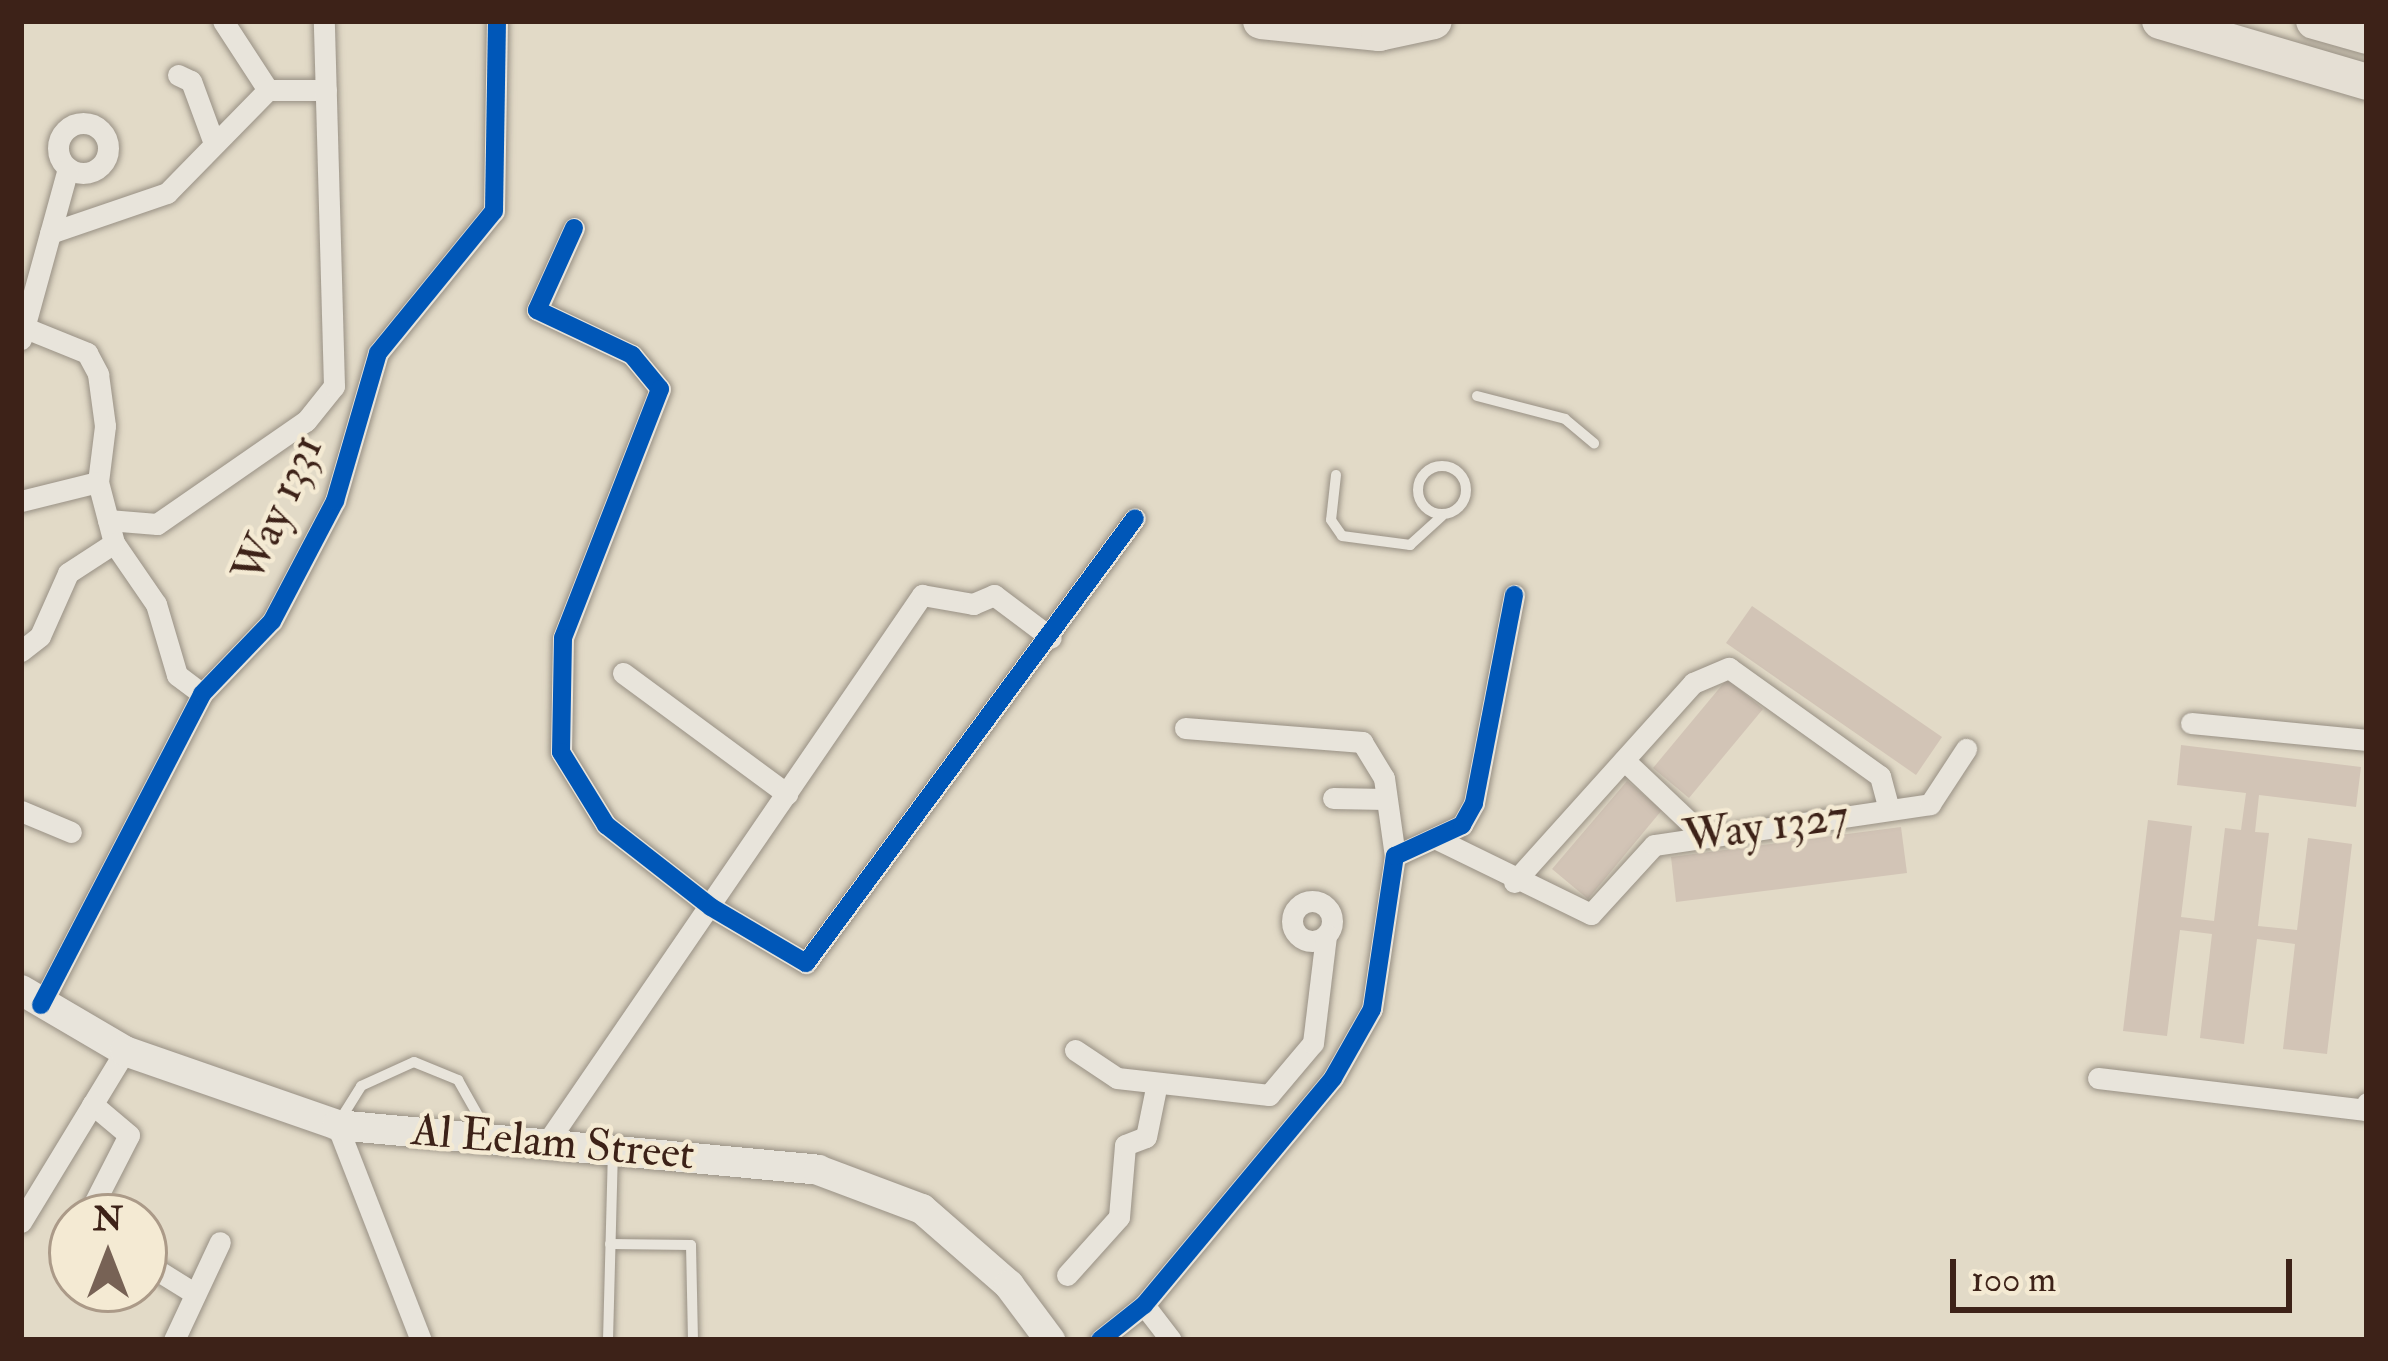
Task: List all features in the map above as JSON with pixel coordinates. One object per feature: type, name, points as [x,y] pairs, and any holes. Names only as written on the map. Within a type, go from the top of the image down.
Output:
[{"type":"highway","points":[[1261,21],[1379,33],[1434,21]]},
{"type":"highway","points":[[2160,21],[2367,82]]},
{"type":"highway","points":[[2314,21],[2367,36]]},
{"type":"main road","name":"Al Eelam Street","points":[[31,998],[125,1051],[337,1125],[614,1146],[818,1170],[922,1209],[1009,1285],[1050,1340]]},
{"type":"street","points":[[223,21],[268,90]]},
{"type":"street","points":[[108,520],[157,524],[306,421],[334,386],[325,21]]},
{"type":"street","name":"Way 1331","points":[[31,998],[202,694],[272,621],[335,501],[379,353],[494,211],[497,21]]},
{"type":"street","points":[[178,75],[191,81],[212,138]]},
{"type":"street","points":[[50,233],[167,193],[198,168],[212,138],[268,90],[326,90]]},
{"type":"street","points":[[68,168],[24,334],[87,353],[98,374],[106,426],[98,482],[114,543],[156,604],[177,675],[202,694]]},
{"type":"street","points":[[574,228],[537,310],[632,355],[660,389],[563,638],[561,752],[606,825],[711,907],[806,963],[1052,638],[1135,518]]},
{"type":"street","points":[[21,501],[98,482]]},
{"type":"street","points":[[21,651],[40,636],[68,573],[114,543]]},
{"type":"street","points":[[548,1141],[922,595],[973,604],[994,595],[1052,638]]},
{"type":"street","points":[[1396,856],[1439,840],[1474,803],[1514,595]]},
{"type":"street","points":[[1514,882],[1693,682],[1729,668],[1880,776],[1889,809]]},
{"type":"street","points":[[623,673],[788,794]]},
{"type":"street","points":[[2191,722],[2367,740]]},
{"type":"street","points":[[1100,1340],[1144,1305],[1333,1078],[1372,1009],[1396,856],[1376,754],[1345,735],[1185,728]]},
{"type":"street","name":"Way 1327","points":[[1439,840],[1514,882],[1591,914],[1654,845],[1701,833],[1930,804],[1966,748]]},
{"type":"street","points":[[1624,760],[1701,833]]},
{"type":"street","points":[[1333,798],[1385,799]]},
{"type":"street","points":[[21,811],[71,832]]},
{"type":"street","points":[[1075,1050],[1093,1070],[1157,1083],[1269,1095],[1285,1084],[1313,1042],[1325,935]]},
{"type":"street","points":[[21,1222],[125,1051]]},
{"type":"street","points":[[2098,1078],[2367,1108]]},
{"type":"street","points":[[1067,1275],[1119,1217],[1124,1144],[1146,1137],[1157,1083]]},
{"type":"street","points":[[92,1105],[129,1135],[99,1193]]},
{"type":"street","points":[[337,1125],[421,1340]]},
{"type":"street","points":[[174,1340],[220,1241]]},
{"type":"street","points":[[168,1277],[194,1293]]},
{"type":"street","points":[[1144,1305],[1171,1340]]},
{"type":"lane","points":[[1477,396],[1565,419],[1594,443]]},
{"type":"lane","points":[[1336,475],[1331,520],[1342,536],[1410,545],[1442,516],[1459,508],[1466,489],[1459,471],[1442,463],[1425,471],[1418,489],[1425,508],[1442,516]]},
{"type":"lane","points":[[337,1125],[361,1086],[414,1062],[458,1080],[489,1137]]},
{"type":"lane","points":[[608,1340],[614,1146]]},
{"type":"lane","points":[[610,1244],[691,1245],[693,1340]]},
{"type":"building","points":[[1752,606],[1942,737],[1916,775],[1726,643]]},
{"type":"building","points":[[1727,679],[1763,709],[1689,798],[1653,768]]},
{"type":"building","points":[[2181,745],[2361,767],[2356,807],[2259,795],[2255,832],[2269,833],[2258,926],[2297,930],[2308,838],[2352,844],[2327,1054],[2283,1049],[2295,944],[2257,939],[2244,1044],[2200,1038],[2212,934],[2180,930],[2167,1036],[2123,1031],[2148,820],[2192,826],[2181,917],[2214,921],[2225,828],[2241,830],[2246,793],[2177,785]]},
{"type":"building","points":[[1627,781],[1662,810],[1588,899],[1552,869]]},
{"type":"building","points":[[1901,827],[1907,873],[1676,902],[1671,857]]},
{"type":"cycle path","points":[[41,1005],[202,694],[272,621],[335,501],[378,353],[494,211],[497,21]]},
{"type":"cycle path","points":[[574,228],[537,310],[632,355],[660,389],[563,638],[561,752],[606,825],[711,907],[806,963],[1135,518]]},
{"type":"cycle path","points":[[1100,1340],[1144,1305],[1333,1078],[1372,1009],[1395,856],[1462,825],[1474,803],[1514,595]]}]
